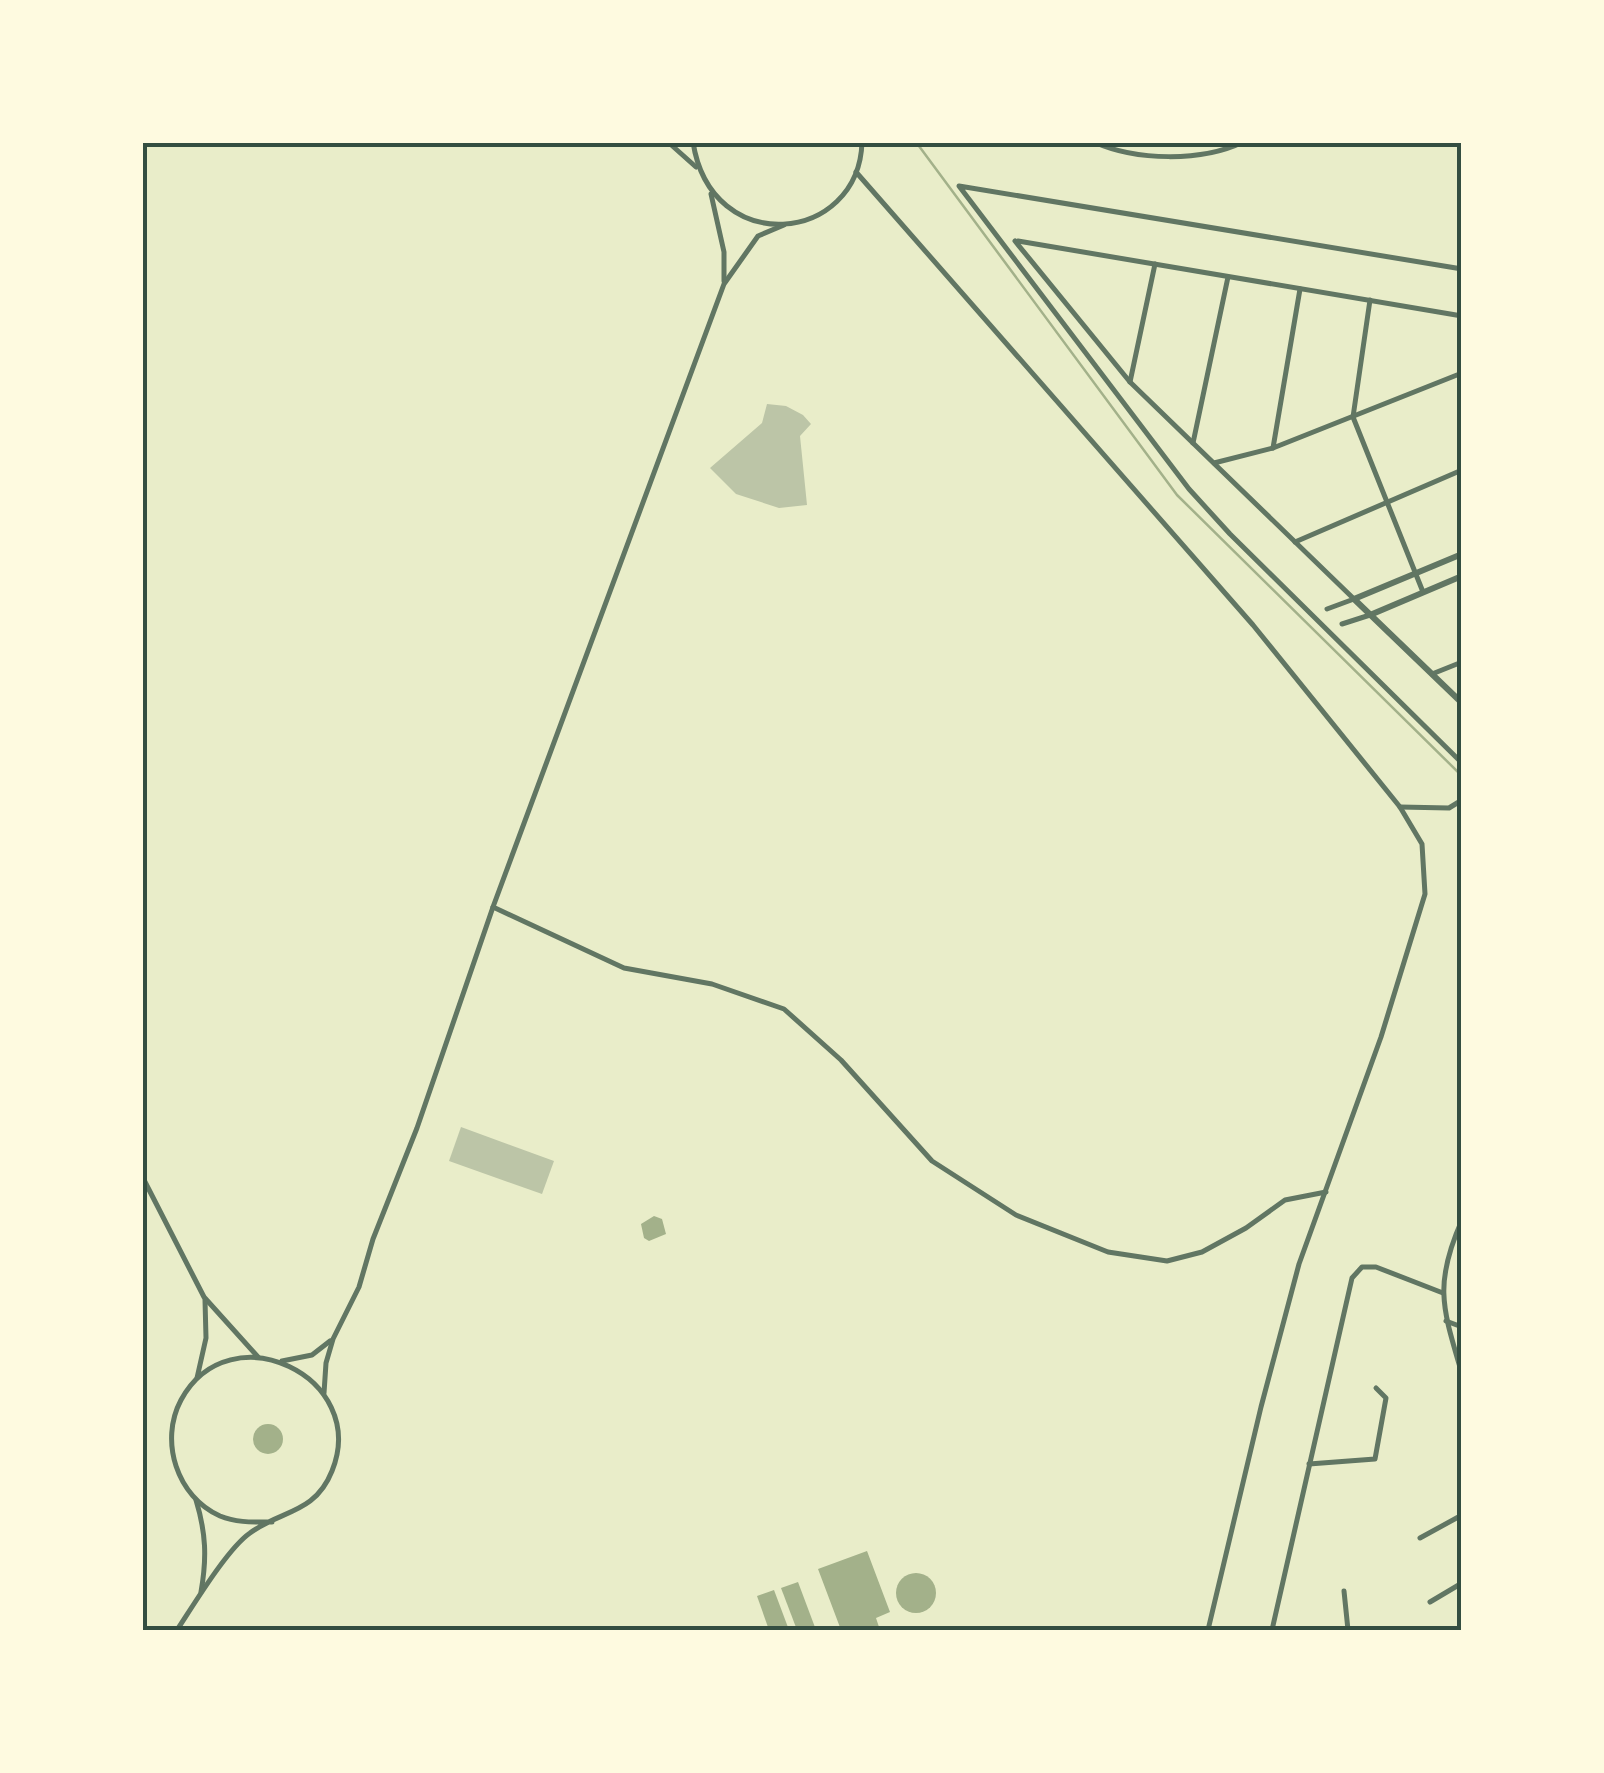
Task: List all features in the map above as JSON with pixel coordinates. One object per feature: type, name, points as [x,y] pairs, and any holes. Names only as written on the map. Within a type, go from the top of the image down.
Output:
[{"type":"street","points":[[668,142],[696,167],[710,192],[724,252],[724,284]]},
{"type":"street","points":[[692,142],[696,167]]},
{"type":"street","points":[[324,1393],[326,1362],[333,1339],[359,1288],[373,1239],[417,1128],[493,906],[724,284],[758,236],[811,218],[834,204],[856,172],[862,142]]},
{"type":"street","points":[[1094,142],[1109,149],[1201,157],[1243,142]]},
{"type":"street","points":[[856,172],[1253,625],[1400,807],[1422,844],[1424,894],[1381,1037],[1299,1264],[1208,1630]]},
{"type":"street","points":[[1462,269],[959,186],[1189,489],[1462,764]]},
{"type":"street","points":[[710,192],[730,211],[743,217],[784,225]]},
{"type":"street","points":[[1462,316],[1015,241],[1130,382],[1462,703]]},
{"type":"street","points":[[1130,382],[1155,264]]},
{"type":"street","points":[[1193,443],[1228,276]]},
{"type":"street","points":[[1273,448],[1300,289]]},
{"type":"street","points":[[1370,300],[1352,417],[1424,592]]},
{"type":"street","points":[[1214,463],[1273,448],[1462,374]]},
{"type":"street","points":[[1295,542],[1462,470]]},
{"type":"street","points":[[1327,609],[1462,554]]},
{"type":"street","points":[[1342,624],[1462,576]]},
{"type":"street","points":[[1432,674],[1462,662]]},
{"type":"street","points":[[1400,807],[1448,808],[1462,800]]},
{"type":"street","points":[[493,906],[624,968],[712,984],[784,1009],[841,1060],[932,1161],[1016,1215],[1108,1252],[1167,1260],[1202,1252],[1246,1228],[1285,1200],[1326,1192]]},
{"type":"street","points":[[142,1176],[204,1297],[258,1357]]},
{"type":"street","points":[[1462,1220],[1446,1255],[1444,1293],[1446,1320],[1462,1374]]},
{"type":"street","points":[[1272,1630],[1352,1278],[1362,1267],[1376,1266],[1444,1293]]},
{"type":"street","points":[[196,1380],[206,1338],[204,1297]]},
{"type":"street","points":[[1446,1320],[1462,1327]]},
{"type":"street","points":[[280,1361],[312,1355],[333,1339]]},
{"type":"street","points":[[177,1630],[242,1540],[298,1512],[318,1494],[332,1471],[338,1444],[335,1418],[324,1393],[305,1374],[280,1361],[236,1359],[214,1367],[196,1380],[182,1398],[173,1420],[171,1448],[179,1476],[196,1500],[206,1535],[200,1595]]},
{"type":"street","points":[[1309,1464],[1375,1458],[1386,1410],[1386,1398],[1376,1388]]},
{"type":"street","points":[[196,1500],[218,1515],[245,1523],[272,1522]]},
{"type":"street","points":[[1420,1538],[1462,1515]]},
{"type":"street","points":[[1430,1602],[1462,1583]]},
{"type":"street","points":[[1344,1591],[1348,1630]]},
{"type":"shaded area","points":[[654,1216],[662,1219],[666,1234],[649,1241],[644,1238],[641,1224]]},
{"type":"shaded area","points":[[268,1424],[279,1428],[283,1439],[279,1450],[268,1454],[257,1450],[253,1439],[257,1428]]},
{"type":"shaded area","points":[[867,1551],[890,1612],[876,1618],[880,1630],[841,1630],[818,1569]]},
{"type":"shaded area","points":[[916,1573],[930,1579],[936,1593],[930,1607],[916,1613],[902,1607],[896,1593],[902,1579]]},
{"type":"shaded area","points":[[798,1582],[816,1630],[797,1630],[781,1588]]},
{"type":"shaded area","points":[[774,1590],[789,1630],[769,1630],[757,1596]]},
{"type":"building","points":[[767,404],[786,406],[811,424],[800,436],[807,505],[779,508],[736,494],[710,468],[762,423]]},
{"type":"building","points":[[461,1127],[554,1161],[542,1194],[449,1161]]},
{"type":"waterway","points":[[916,142],[1177,495],[1462,776]]}]
